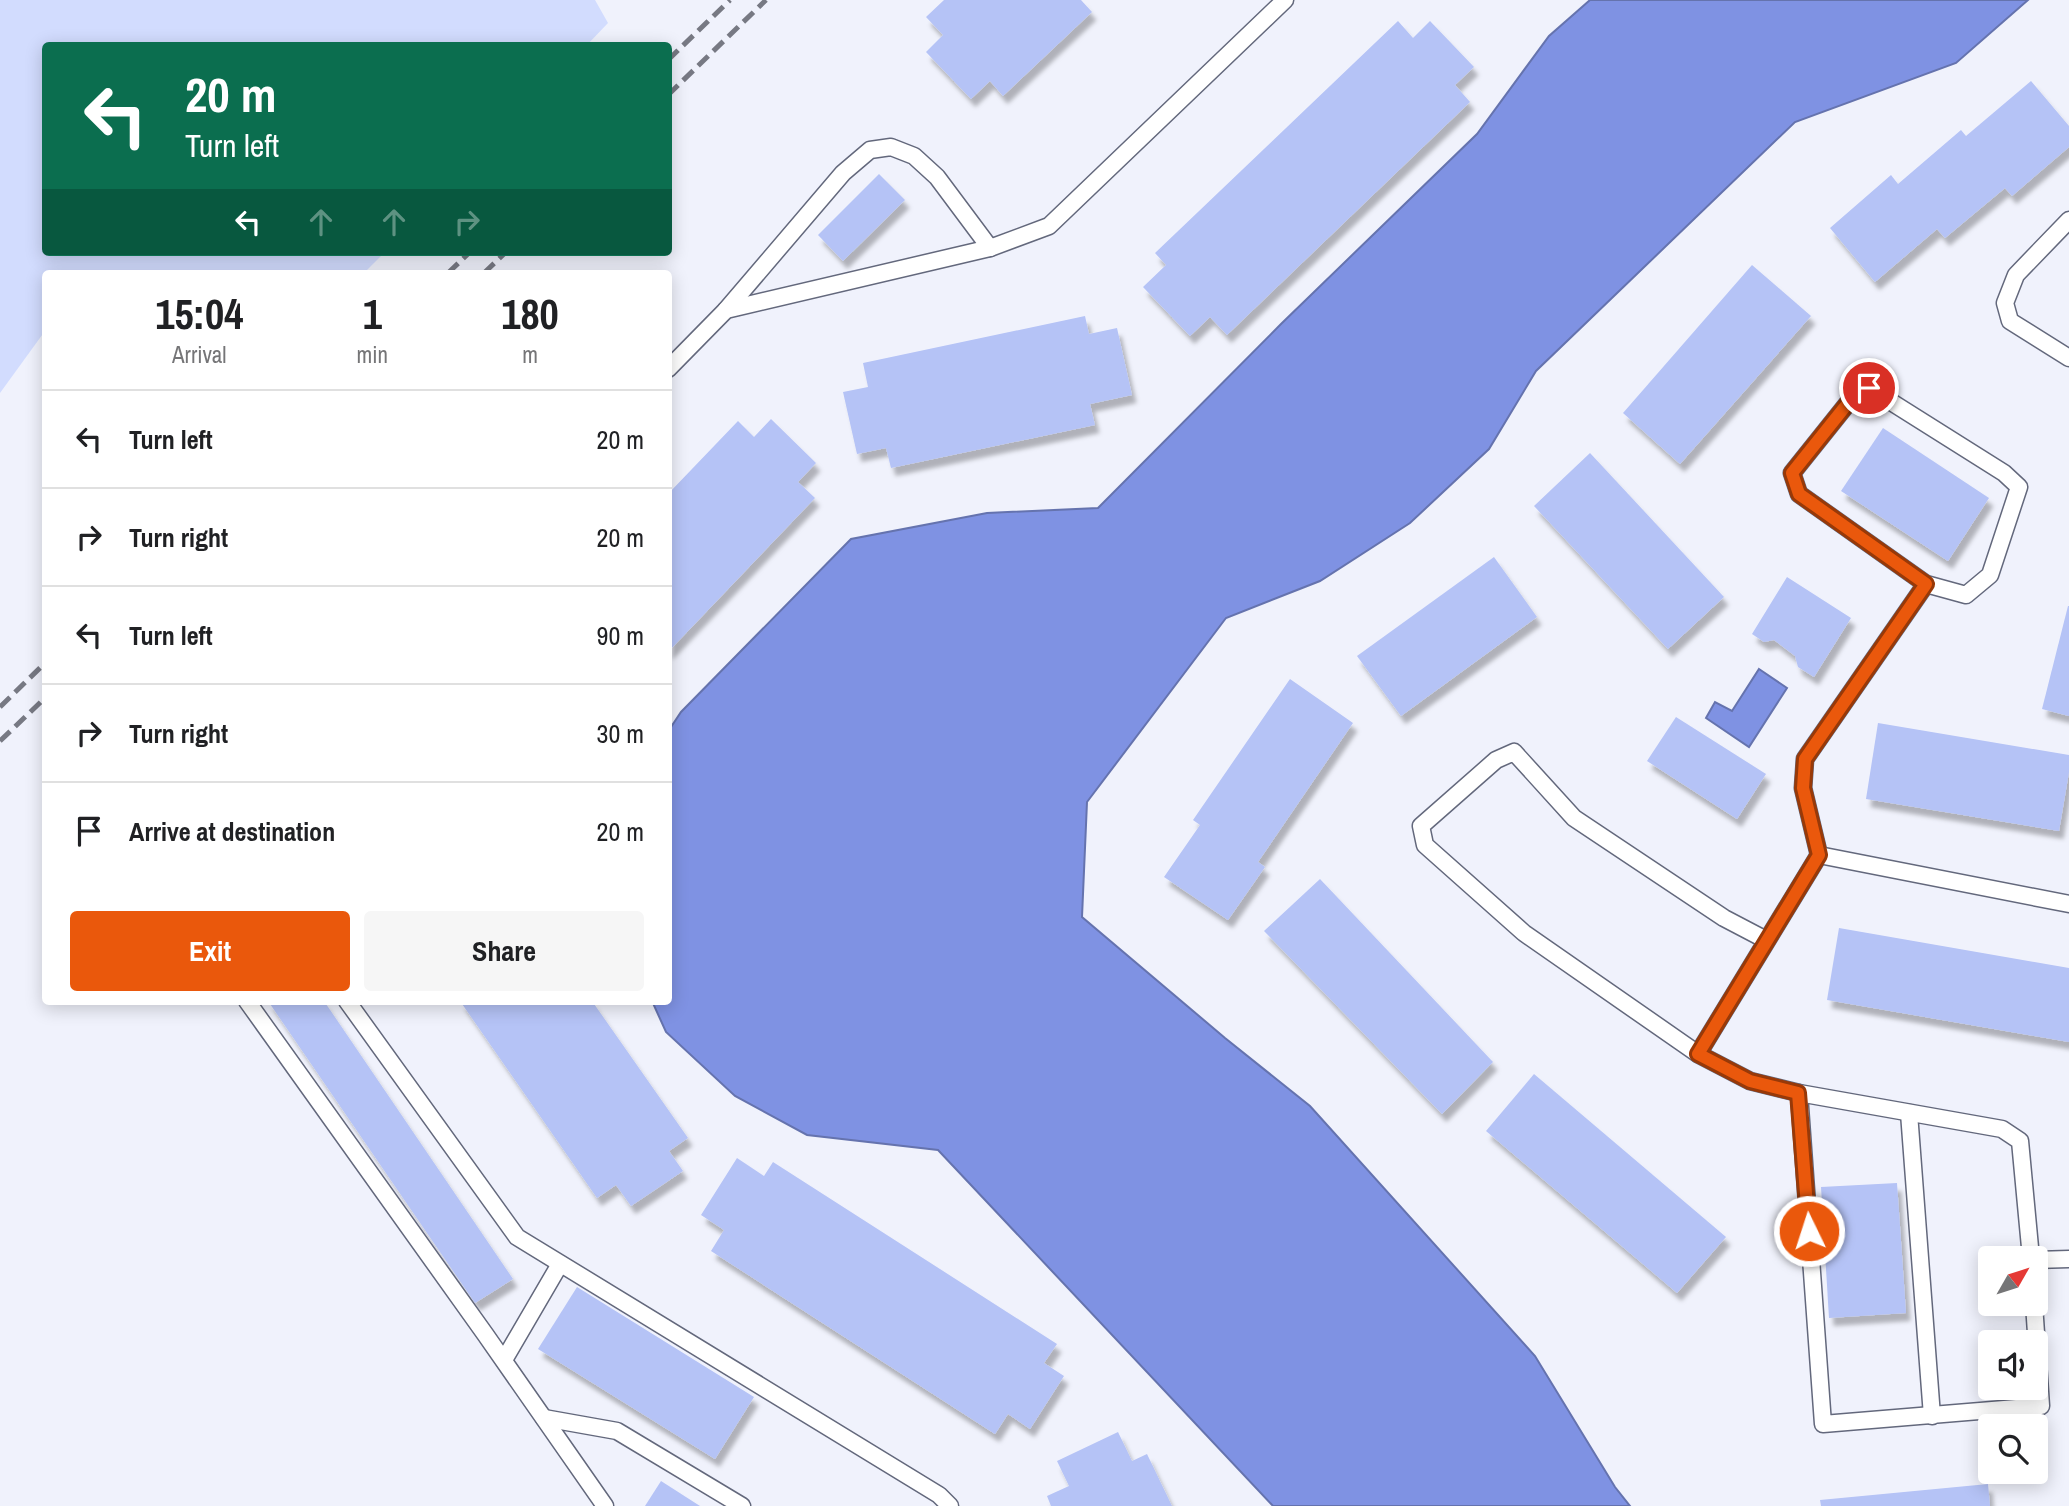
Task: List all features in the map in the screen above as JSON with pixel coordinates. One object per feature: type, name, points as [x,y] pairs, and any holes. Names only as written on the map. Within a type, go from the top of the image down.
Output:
[{"type":"lane","points":[[726,310],[990,248],[1049,226],[1284,0]]},
{"type":"lane","points":[[672,365],[726,310],[843,173],[870,150],[891,147],[914,156],[936,177],[990,248]]},
{"type":"lane","points":[[2069,220],[2016,275],[2005,303],[2010,321],[2069,358]]},
{"type":"lane","points":[[1869,388],[2004,473],[2019,487],[1990,575],[1966,595],[1926,584],[1799,494],[1792,473],[1852,398],[1869,388]]},
{"type":"lane","points":[[1698,1054],[1819,855],[1803,788],[1805,759],[1926,584]]},
{"type":"lane","points":[[1766,940],[1724,918],[1574,818],[1514,752],[1496,761],[1421,826],[1425,845],[1524,933],[1698,1054],[1750,1081],[1798,1093],[2002,1129],[2020,1141],[2032,1246]]},
{"type":"lane","points":[[1819,855],[2069,904]]},
{"type":"lane","points":[[250,1005],[605,1506]]},
{"type":"lane","points":[[350,1005],[517,1237],[939,1495],[950,1506]]},
{"type":"lane","points":[[1798,1093],[1823,1424],[2041,1406],[2035,1316]]},
{"type":"lane","points":[[1909,1113],[1932,1416]]},
{"type":"lane","points":[[2048,1259],[2069,1259]]},
{"type":"lane","points":[[504,1360],[560,1264]]},
{"type":"lane","points":[[544,1418],[617,1431],[742,1506]]},
{"type":"shaded area","points":[[0,0],[595,0],[608,23],[590,42],[42,42],[42,256],[381,256],[367,270],[42,270],[42,335],[0,393]]},
{"type":"water","points":[[1590,0],[2028,0],[1956,63],[1795,122],[1536,371],[1489,449],[1410,523],[1320,581],[1226,618],[1087,802],[1082,917],[1310,1106],[1535,1356],[1615,1487],[1630,1506],[1273,1506],[938,1150],[807,1135],[735,1096],[666,1032],[654,1005],[672,1005],[672,726],[681,712],[851,539],[987,513],[1098,508],[1281,324],[1477,134],[1549,36]]},
{"type":"water","points":[[1759,669],[1787,688],[1749,747],[1706,718],[1715,702],[1732,711]]},
{"type":"building","points":[[944,0],[1081,0],[1092,12],[1003,96],[990,81],[971,99],[926,52],[943,35],[926,17]]},
{"type":"building","points":[[1398,21],[1413,38],[1430,21],[1474,67],[1455,85],[1470,102],[1227,335],[1210,317],[1190,336],[1143,287],[1166,265],[1155,253]]},
{"type":"building","points":[[2031,81],[2069,126],[2069,147],[2012,196],[2005,188],[1945,238],[1937,229],[1875,282],[1830,228],[1891,175],[1898,184],[1961,130],[1966,136]]},
{"type":"building","points":[[879,174],[905,200],[843,261],[818,235]]},
{"type":"building","points":[[1752,265],[1811,316],[1680,464],[1623,413]]},
{"type":"building","points":[[1085,316],[1089,334],[1117,328],[1132,395],[1090,404],[1095,425],[891,468],[886,448],[857,454],[843,392],[868,387],[863,363]]},
{"type":"building","points":[[771,419],[816,463],[798,482],[815,498],[672,648],[672,490],[738,421],[754,437]]},
{"type":"building","points":[[1883,428],[1989,498],[1948,561],[1841,491]]},
{"type":"building","points":[[1590,453],[1724,597],[1668,649],[1534,506]]},
{"type":"building","points":[[1494,557],[1537,617],[1401,716],[1357,656]]},
{"type":"building","points":[[1787,577],[1851,618],[1814,677],[1798,667],[1795,656],[1774,640],[1764,642],[1752,634]]},
{"type":"building","points":[[2069,606],[2069,716],[2042,709]]},
{"type":"building","points":[[1290,679],[1353,723],[1258,862],[1265,867],[1228,920],[1164,877],[1200,825],[1193,820]]},
{"type":"building","points":[[1676,717],[1766,774],[1737,819],[1647,761]]},
{"type":"building","points":[[1878,723],[2069,755],[2069,772],[2059,831],[1866,799]]},
{"type":"building","points":[[1320,879],[1493,1062],[1442,1114],[1264,931]]},
{"type":"building","points":[[1839,928],[2069,968],[2069,1042],[1827,1000]]},
{"type":"building","points":[[271,1005],[327,1005],[513,1279],[475,1303]]},
{"type":"building","points":[[463,1005],[595,1005],[688,1138],[669,1151],[683,1171],[631,1206],[616,1185],[597,1198]]},
{"type":"building","points":[[1534,1074],[1726,1237],[1677,1293],[1486,1131]]},
{"type":"building","points":[[737,1158],[764,1176],[773,1162],[1057,1344],[1044,1363],[1064,1376],[1030,1429],[1008,1414],[995,1434],[711,1251],[724,1230],[701,1215]]},
{"type":"building","points":[[1897,1183],[1906,1313],[1829,1318],[1821,1187]]},
{"type":"building","points":[[577,1287],[754,1397],[715,1459],[538,1349]]},
{"type":"building","points":[[1118,1432],[1132,1461],[1147,1454],[1172,1506],[1051,1506],[1047,1496],[1069,1486],[1057,1461]]},
{"type":"building","points":[[661,1481],[700,1506],[645,1506]]},
{"type":"building","points":[[1988,1484],[1990,1506],[1821,1506],[1820,1500]]},
{"type":"railway","points":[[672,56],[730,0]]},
{"type":"railway","points":[[672,91],[766,0]]},
{"type":"railway","points":[[451,270],[466,256]]},
{"type":"railway","points":[[487,270],[502,256]]},
{"type":"railway","points":[[0,707],[42,666]]},
{"type":"railway","points":[[0,741],[42,701]]},
{"type":"route","points":[[1809,1231],[1798,1093],[1750,1081],[1698,1054],[1819,855],[1803,788],[1805,759],[1926,584],[1799,494],[1792,473],[1852,398],[1869,388]]}]
